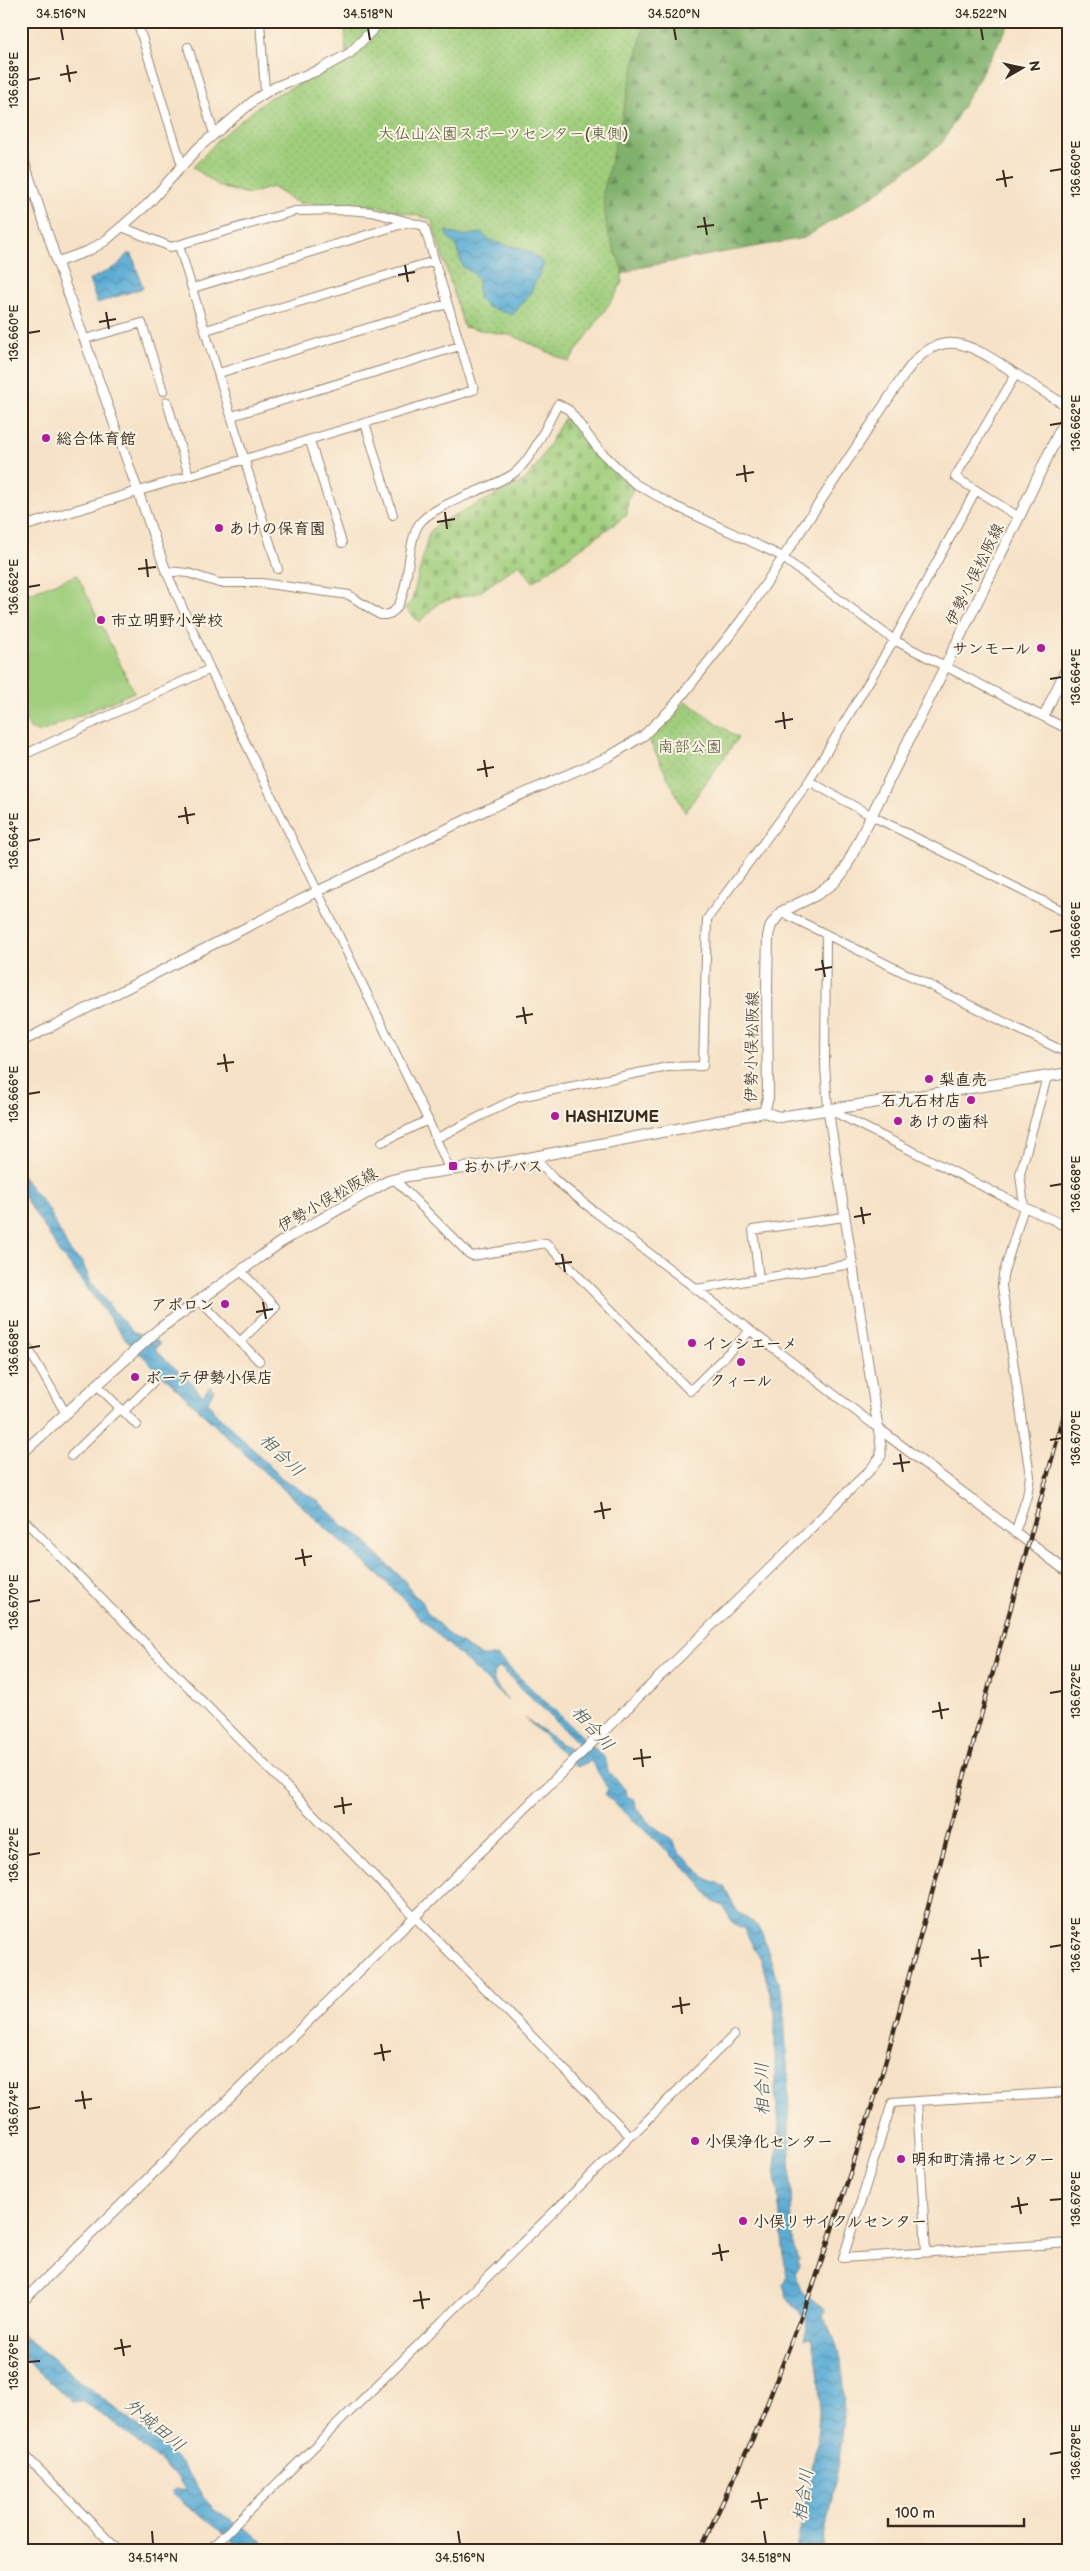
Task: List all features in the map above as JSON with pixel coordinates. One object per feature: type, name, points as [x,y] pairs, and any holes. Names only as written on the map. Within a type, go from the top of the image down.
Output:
[{"type":"main road","name":"伊勢小俣松阪線","points":[[21,1454],[159,1329],[281,1242],[394,1179],[534,1157],[764,1112],[768,1105],[768,936],[770,926],[781,912],[834,883],[844,871],[1019,517],[1069,411]]},
{"type":"main road","points":[[764,1112],[779,1117],[1069,1073]]},
{"type":"street","points":[[137,21],[182,166]]},
{"type":"street","points":[[260,21],[265,92]]},
{"type":"street","points":[[57,262],[100,245],[158,194],[182,166],[214,134],[265,92],[319,70],[350,53],[381,21]]},
{"type":"street","points":[[188,47],[214,134]]},
{"type":"street","points":[[21,152],[57,262],[166,571],[210,669],[437,1138],[450,1171]]},
{"type":"street","points":[[21,527],[474,390],[424,226],[372,212],[295,211],[171,247],[122,226]]},
{"type":"street","points":[[193,288],[411,222]]},
{"type":"street","points":[[179,246],[278,569]]},
{"type":"street","points":[[206,330],[434,261]]},
{"type":"street","points":[[219,373],[447,304]]},
{"type":"street","points":[[85,339],[142,322],[164,392]]},
{"type":"street","points":[[21,1042],[318,891],[488,809],[603,760],[636,741],[672,708],[704,671],[784,559],[906,372],[920,356],[942,343],[957,343],[974,348],[1069,407]]},
{"type":"street","points":[[232,416],[460,346]]},
{"type":"street","points":[[1016,374],[956,477],[1019,517]]},
{"type":"street","points":[[167,402],[190,476]]},
{"type":"street","points":[[166,571],[188,573],[219,583],[261,583],[340,593],[349,595],[380,615],[390,614],[395,611],[401,597],[418,525],[433,513],[513,474],[526,459],[558,404],[569,410],[599,450],[634,483],[673,505],[784,559],[894,640],[1069,730]]},
{"type":"street","points":[[365,423],[393,515]]},
{"type":"street","points":[[310,440],[342,543]]},
{"type":"street","points":[[437,1138],[519,1097],[668,1067],[703,1066],[707,919],[809,781],[894,640],[976,490]]},
{"type":"street","points":[[1044,716],[1069,662]]},
{"type":"street","points":[[21,748],[30,752],[210,669]]},
{"type":"street","points":[[809,781],[872,816],[1066,912],[1069,901]]},
{"type":"street","points":[[781,912],[1069,1054]]},
{"type":"street","points":[[21,2303],[565,1771],[871,1469],[881,1456],[828,1109],[825,1065],[826,934]]},
{"type":"street","points":[[1015,1533],[1027,1496],[1030,1476],[1003,1275],[1024,1207],[1020,1174],[1048,1077]]},
{"type":"street","points":[[828,1109],[1024,1207],[1064,1220]]},
{"type":"street","points":[[382,1142],[428,1120]]},
{"type":"street","points":[[534,1157],[554,1179],[750,1331],[1069,1573]]},
{"type":"street","points":[[394,1179],[473,1256],[546,1243],[690,1391],[750,1331]]},
{"type":"street","points":[[759,1279],[752,1230],[844,1216]]},
{"type":"street","points":[[696,1289],[852,1264]]},
{"type":"street","points":[[240,1342],[275,1307],[241,1271]]},
{"type":"street","points":[[199,1300],[259,1361]]},
{"type":"street","points":[[21,1336],[66,1414]]},
{"type":"street","points":[[71,1456],[116,1412],[121,1411],[152,1382]]},
{"type":"street","points":[[97,1385],[137,1425]]},
{"type":"street","points":[[21,1517],[630,2136]]},
{"type":"street","points":[[210,2550],[734,2035]]},
{"type":"street","points":[[1069,2092],[892,2103],[844,2258],[1069,2243]]},
{"type":"street","points":[[917,2102],[926,2252]]},
{"type":"street","points":[[21,2452],[118,2550]]},
{"type":"green space","name":"大仏山公園スポーツセンター(東側)","points":[[345,21],[645,21],[603,193],[607,231],[622,269],[622,282],[616,294],[569,362],[514,336],[464,327],[431,219],[376,206],[298,203],[272,187],[249,194],[219,186],[193,167],[222,136],[269,98],[346,62]]},
{"type":"green space","points":[[391,21],[1011,21],[942,143],[874,195],[804,238],[637,268],[623,274],[595,269],[464,226],[376,206],[298,203],[272,187],[249,194],[223,188],[269,98],[346,62]]},
{"type":"green space","points":[[566,415],[594,453],[600,454],[634,488],[628,499],[627,515],[533,582],[519,564],[480,592],[440,602],[419,622],[405,608],[412,600],[429,533],[437,524],[525,480],[537,465]]},
{"type":"green space","points":[[77,575],[134,692],[41,732],[30,729],[21,711],[21,596]]},
{"type":"green space","name":"南部公園","points":[[686,701],[738,738],[685,812],[650,742],[651,737]]},
{"type":"water","points":[[446,231],[462,236],[482,233],[495,242],[529,252],[544,265],[530,293],[513,315],[488,307],[478,298],[478,281],[474,274],[463,267],[456,245],[447,236]]},
{"type":"water","points":[[127,254],[132,254],[143,288],[97,303],[89,280],[117,266]]},
{"type":"water","points":[[21,1175],[49,1210],[68,1248],[73,1255],[82,1261],[91,1283],[132,1331],[156,1340],[160,1344],[156,1347],[156,1351],[193,1384],[202,1396],[210,1386],[214,1390],[208,1401],[213,1410],[283,1479],[319,1502],[344,1526],[366,1540],[371,1549],[404,1580],[413,1594],[422,1601],[427,1612],[450,1636],[481,1656],[497,1656],[606,1759],[607,1770],[626,1789],[627,1796],[635,1800],[636,1807],[649,1823],[673,1840],[677,1850],[709,1881],[717,1882],[725,1888],[737,1911],[760,1928],[783,1998],[788,2080],[792,2226],[794,2250],[800,2260],[798,2261],[800,2266],[795,2273],[803,2293],[825,2309],[823,2316],[836,2343],[842,2371],[844,2400],[843,2431],[822,2550],[796,2550],[816,2444],[819,2417],[817,2364],[812,2338],[804,2339],[808,2324],[787,2297],[783,2285],[786,2278],[775,2166],[780,2127],[775,2095],[775,2014],[762,1962],[744,1929],[733,1923],[723,1906],[714,1902],[693,1875],[605,1794],[608,1789],[591,1761],[577,1767],[525,1718],[573,1752],[578,1743],[502,1669],[497,1668],[493,1674],[494,1682],[508,1701],[416,1614],[402,1597],[250,1459],[126,1340],[64,1257],[59,1254],[56,1245],[21,1192]]},
{"type":"water","points":[[21,2334],[167,2449],[182,2464],[203,2497],[213,2508],[256,2536],[269,2550],[241,2550],[230,2538],[171,2493],[176,2489],[186,2491],[175,2474],[110,2420],[82,2401],[72,2402],[21,2355]]},
{"type":"railway","points":[[700,2550],[759,2425],[816,2278],[880,2081],[1069,1397]]},
{"type":"place","name":"総合体育館","points":[[46,438]]},
{"type":"place","name":"あけの保育園","points":[[219,528]]},
{"type":"place","name":"市立明野小学校","points":[[101,620]]},
{"type":"place","name":"サンモール","points":[[1041,648]]},
{"type":"place","name":"梨直売","points":[[929,1079]]},
{"type":"place","name":"石九石材店","points":[[971,1100]]},
{"type":"place","name":"HASHIZUME","points":[[555,1116]]},
{"type":"place","name":"あけの歯科","points":[[898,1121]]},
{"type":"place","name":"おかげバス","points":[[453,1166]]},
{"type":"place","name":"アポロン","points":[[225,1304]]},
{"type":"place","name":"インシエーメ","points":[[692,1343]]},
{"type":"place","name":"クィール","points":[[741,1362]]},
{"type":"place","name":"ボーテ伊勢小俣店","points":[[135,1377]]},
{"type":"place","name":"小俣浄化センター","points":[[695,2141]]},
{"type":"place","name":"明和町清掃センター","points":[[901,2159]]},
{"type":"place","name":"小俣リサイクルセンター","points":[[743,2221]]},
{"type":"water label","name":"相合川","points":[[282,1455]]},
{"type":"water label","name":"相合川","points":[[593,1728]]},
{"type":"water label","name":"相合川","points":[[762,2089]]},
{"type":"water label","name":"外城田川","points":[[155,2425]]},
{"type":"water label","name":"相合川","points":[[803,2495]]}]
